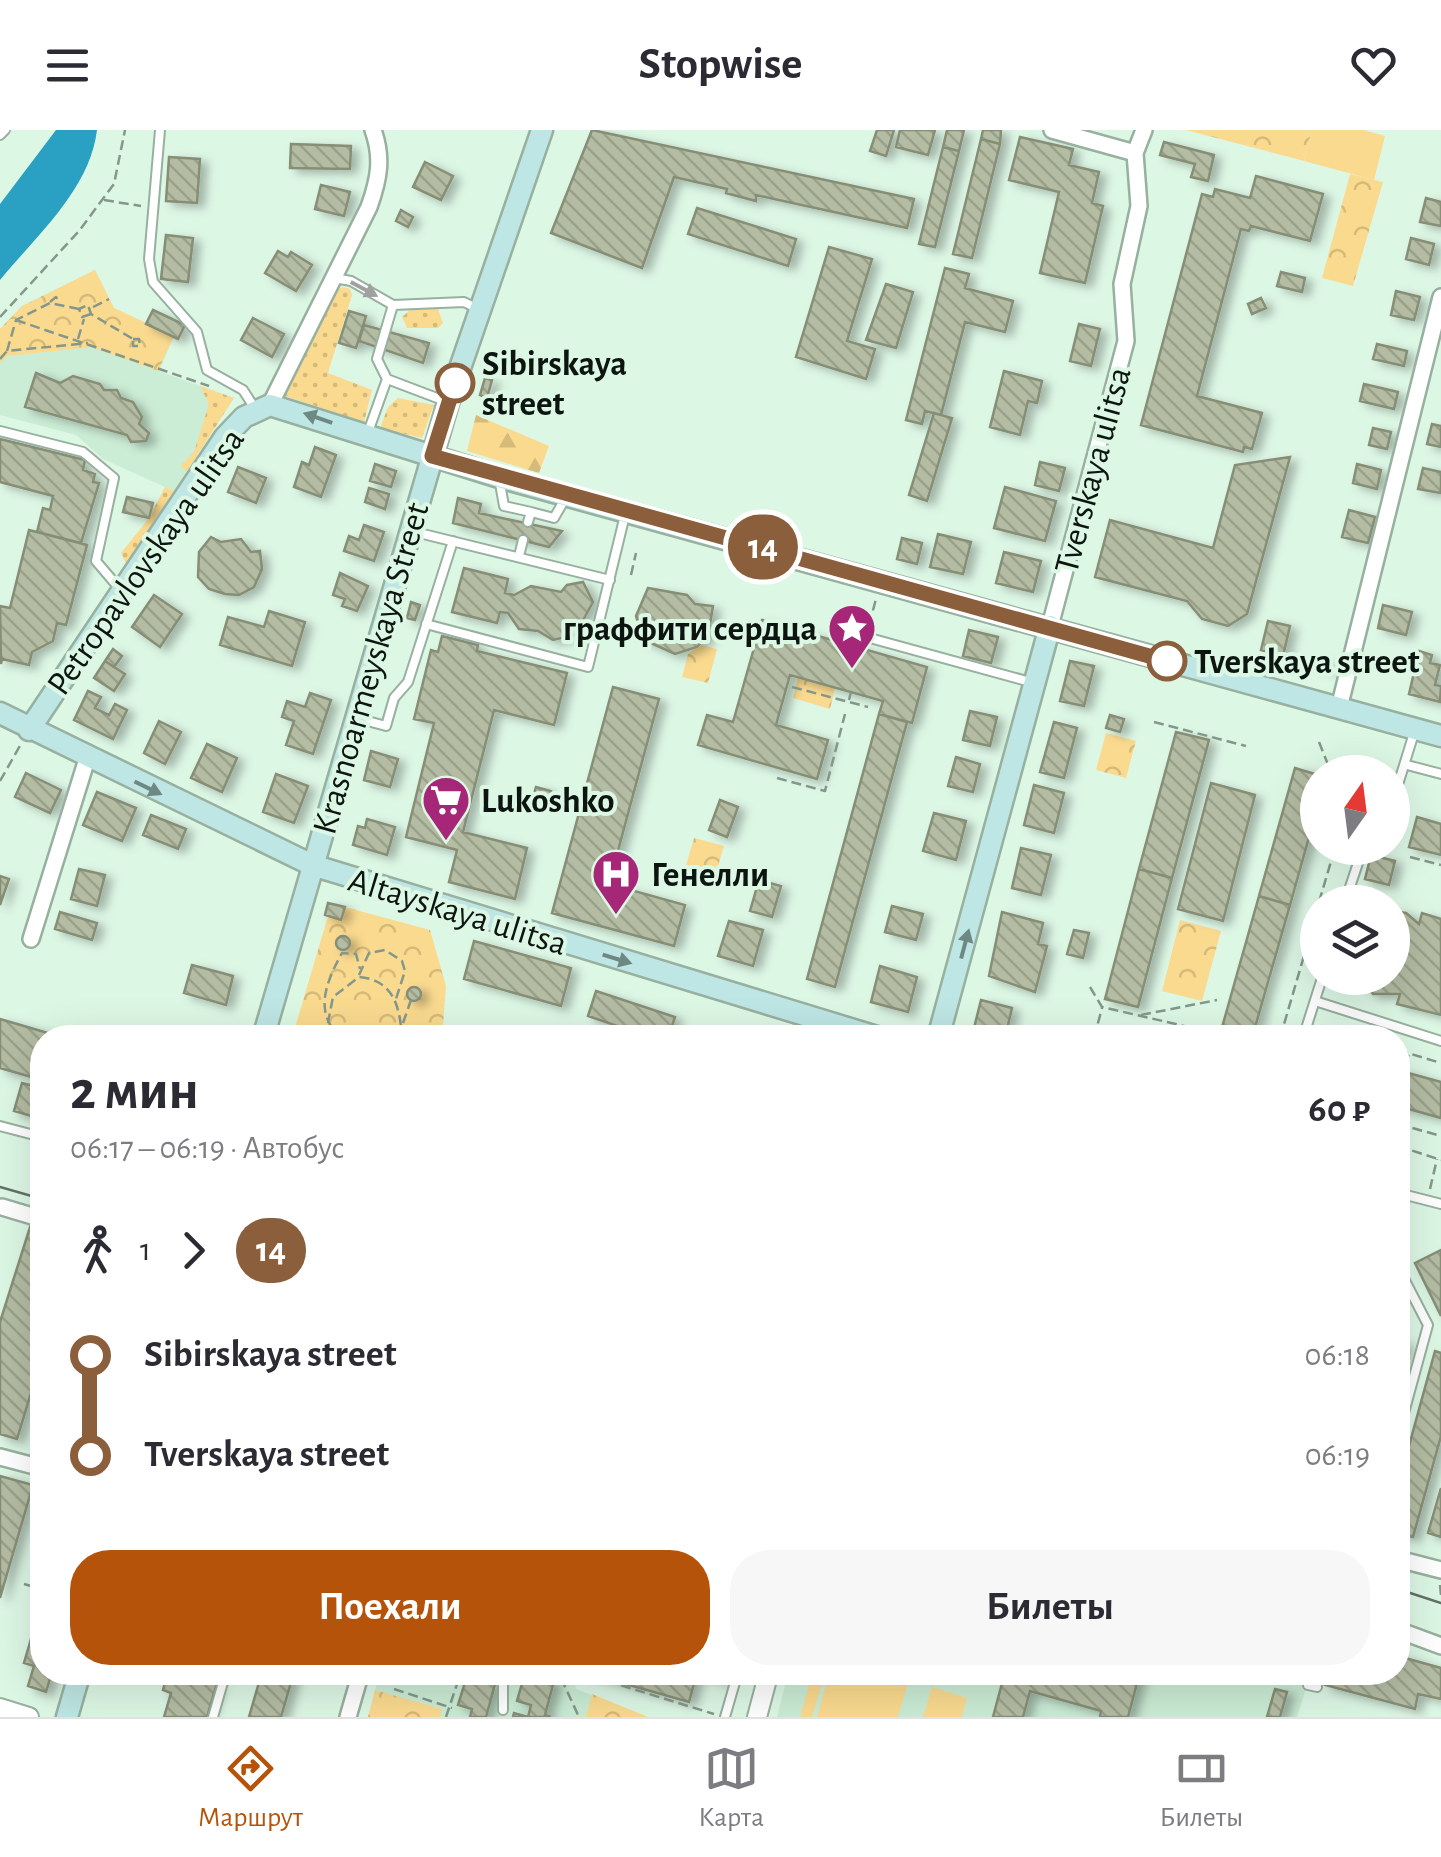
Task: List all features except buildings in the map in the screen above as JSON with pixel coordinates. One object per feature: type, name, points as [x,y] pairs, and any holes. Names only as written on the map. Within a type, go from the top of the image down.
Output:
[{"type":"main road","name":"Krasnoarmeyskaya Street","points":[[267,1025],[448,403],[542,130]]},
{"type":"main road","points":[[263,408],[367,435],[499,477],[1441,736]]},
{"type":"main road","name":"Petropavlovskaya ulitsa","points":[[29,730],[122,591],[185,485],[225,437],[263,408]]},
{"type":"main road","name":"Tverskaya ulitsa","points":[[942,1025],[1050,626]]},
{"type":"main road","name":"Altayskaya ulitsa","points":[[0,713],[312,866],[804,1025]]},
{"type":"main road","points":[[67,1717],[76,1685]]},
{"type":"street","name":"Petropavlovskaya ulitsa","points":[[263,408],[334,278],[379,179],[380,151],[372,130]]},
{"type":"street","points":[[1052,130],[1135,154]]},
{"type":"street","name":"Tverskaya ulitsa","points":[[1050,626],[1126,341],[1122,284],[1140,206],[1135,154],[1144,130]]},
{"type":"street","points":[[1339,708],[1441,297]]},
{"type":"street","points":[[31,939],[87,758]]},
{"type":"street","points":[[1,1211],[30,1217]]},
{"type":"street","points":[[0,1457],[30,1465]]},
{"type":"street","points":[[1410,1561],[1441,1570]]},
{"type":"street","points":[[1410,1634],[1441,1646]]},
{"type":"street","points":[[348,1717],[358,1685]]},
{"type":"street","points":[[757,1717],[765,1685]]},
{"type":"street","points":[[0,1708],[28,1717]]},
{"type":"lane","points":[[160,130],[149,258],[154,282],[197,332],[207,370],[243,390],[263,408]]},
{"type":"lane","points":[[334,278],[351,281],[393,305],[464,302],[480,310]]},
{"type":"lane","points":[[393,305],[377,358],[387,378],[448,403]]},
{"type":"lane","points":[[367,435],[387,378]]},
{"type":"lane","points":[[0,431],[83,452],[114,478],[96,561],[122,591]]},
{"type":"lane","points":[[499,477],[504,506],[530,517],[554,518],[568,495]]},
{"type":"lane","points":[[426,624],[588,667],[626,511]]},
{"type":"lane","points":[[410,530],[610,580]]},
{"type":"lane","points":[[519,556],[524,540]]},
{"type":"lane","points":[[355,718],[386,726],[394,698],[408,682],[452,541]]},
{"type":"lane","points":[[866,638],[1034,683]]},
{"type":"lane","points":[[1409,755],[1415,729]]},
{"type":"lane","points":[[1410,766],[1441,774]]},
{"type":"lane","points":[[1307,1025],[1317,995]]},
{"type":"lane","points":[[1315,1001],[1391,1025]]},
{"type":"lane","points":[[1410,1031],[1441,1041]]},
{"type":"lane","points":[[0,1126],[30,1135]]},
{"type":"lane","points":[[1410,1196],[1441,1204]]},
{"type":"lane","points":[[1410,1290],[1428,1324],[1410,1391]]},
{"type":"lane","points":[[213,1717],[222,1685]]},
{"type":"lane","points":[[502,1685],[503,1710]]},
{"type":"lane","points":[[724,1717],[734,1685]]},
{"type":"path","points":[[0,318],[114,184],[124,130]]},
{"type":"path","points":[[103,199],[156,209]]},
{"type":"path","points":[[91,308],[108,299]]},
{"type":"path","points":[[0,359],[7,352],[16,320],[50,303],[80,310],[84,317],[78,340]]},
{"type":"path","points":[[80,310],[84,305],[91,308]]},
{"type":"path","points":[[91,308],[91,314]]},
{"type":"path","points":[[84,317],[91,314]]},
{"type":"path","points":[[91,314],[141,342],[133,359]]},
{"type":"path","points":[[16,320],[235,395],[243,390]]},
{"type":"path","points":[[133,339],[136,348]]},
{"type":"path","points":[[7,352],[90,343]]},
{"type":"path","points":[[631,575],[636,554]]},
{"type":"path","points":[[866,638],[878,593]]},
{"type":"path","points":[[792,686],[868,707]]},
{"type":"path","points":[[848,702],[851,692]]},
{"type":"path","points":[[777,778],[825,792],[845,714]]},
{"type":"path","points":[[1154,722],[1246,746]]},
{"type":"path","points":[[0,782],[29,730]]},
{"type":"path","points":[[1320,742],[1325,755]]},
{"type":"path","points":[[1410,857],[1441,866]]},
{"type":"path","points":[[359,976],[369,953],[377,950],[402,960],[404,983],[396,1000]]},
{"type":"path","points":[[326,1025],[323,997],[342,953],[356,954],[360,969]]},
{"type":"path","points":[[1284,1025],[1300,968]]},
{"type":"path","points":[[326,1019],[340,987],[359,976],[380,982],[396,1000],[400,1025]]},
{"type":"path","points":[[1090,987],[1102,1006],[1184,1025]]},
{"type":"path","points":[[402,1025],[411,1000]]},
{"type":"path","points":[[1140,1016],[1216,1000]]},
{"type":"path","points":[[1097,1025],[1102,1006]]},
{"type":"path","points":[[326,1019],[331,1025]]},
{"type":"path","points":[[1308,1022],[1317,1025]]},
{"type":"path","points":[[1410,1054],[1441,1063]]},
{"type":"path","points":[[1410,1127],[1441,1136]]},
{"type":"path","points":[[1410,1151],[1439,1159],[1430,1187]]},
{"type":"path","points":[[1441,1583],[1441,1596]]},
{"type":"path","points":[[24,1584],[30,1586]]},
{"type":"path","points":[[395,1685],[393,1691],[452,1708]]},
{"type":"path","points":[[446,1717],[458,1685]]},
{"type":"path","points":[[564,1685],[579,1717]]},
{"type":"path","points":[[620,1685],[724,1717]]},
{"type":"shaded area","points":[[95,270],[114,308],[174,336],[159,371],[234,398],[174,491],[103,459],[76,435],[0,415],[0,329],[22,306]]},
{"type":"shaded area","points":[[377,1685],[575,1685],[576,1689],[648,1717],[368,1717]]},
{"type":"shaded area","points":[[785,1685],[1307,1685],[1297,1717],[777,1717]]},
{"type":"green space","points":[[1186,130],[1312,130],[1304,161]]},
{"type":"green space","points":[[1312,130],[1364,130],[1385,136],[1374,180],[1304,161]]},
{"type":"green space","points":[[1350,174],[1383,182],[1353,286],[1322,278]]},
{"type":"green space","points":[[95,270],[114,308],[174,336],[158,371],[92,347],[7,356],[0,363],[0,329],[22,306]]},
{"type":"green space","points":[[337,289],[350,289],[352,295],[328,373],[372,390],[364,422],[282,395]]},
{"type":"green space","points":[[411,309],[438,309],[443,323],[438,328],[407,328],[402,317]]},
{"type":"green space","points":[[200,386],[234,398],[187,471],[180,466],[194,452],[209,404]]},
{"type":"green space","points":[[398,398],[434,405],[422,438],[380,428],[388,407]]},
{"type":"green space","points":[[476,415],[549,446],[539,473],[467,451]]},
{"type":"green space","points":[[165,487],[174,491],[126,564],[121,553],[149,518]]},
{"type":"green space","points":[[701,645],[717,649],[708,683],[682,677],[688,654]]},
{"type":"green space","points":[[798,677],[835,688],[830,709],[793,698]]},
{"type":"green space","points":[[1106,733],[1136,741],[1126,778],[1096,770]]},
{"type":"green space","points":[[694,838],[724,846],[712,886],[684,872]]},
{"type":"green space","points":[[345,907],[430,930],[446,986],[443,1025],[296,1025],[328,916],[341,919]]},
{"type":"green space","points":[[1180,920],[1221,931],[1202,1001],[1162,991]]},
{"type":"green space","points":[[809,1685],[821,1685],[812,1717],[800,1717]]},
{"type":"green space","points":[[826,1685],[907,1685],[898,1717],[817,1717]]},
{"type":"green space","points":[[932,1687],[967,1698],[962,1717],[923,1717]]},
{"type":"green space","points":[[375,1690],[442,1709],[440,1717],[368,1717]]},
{"type":"green space","points":[[592,1694],[648,1717],[586,1717]]},
{"type":"water","points":[[56,130],[97,130],[92,152],[73,192],[0,280],[0,204]]},
{"type":"tram line","points":[[0,1187],[30,1196]]},
{"type":"tram line","points":[[1410,1593],[1441,1603]]},
{"type":"bus line","name":"14","points":[[455,383],[432,456],[1167,661]]},
{"type":"place","name":"Sibirskaya street","points":[[455,383]]},
{"type":"place","name":"Tverskaya street","points":[[1167,661]]},
{"type":"place","name":"граффити сердца","points":[[852,670]]},
{"type":"place","name":"Lukoshko","points":[[446,842]]},
{"type":"place","name":"Генелли","points":[[616,916]]}]
